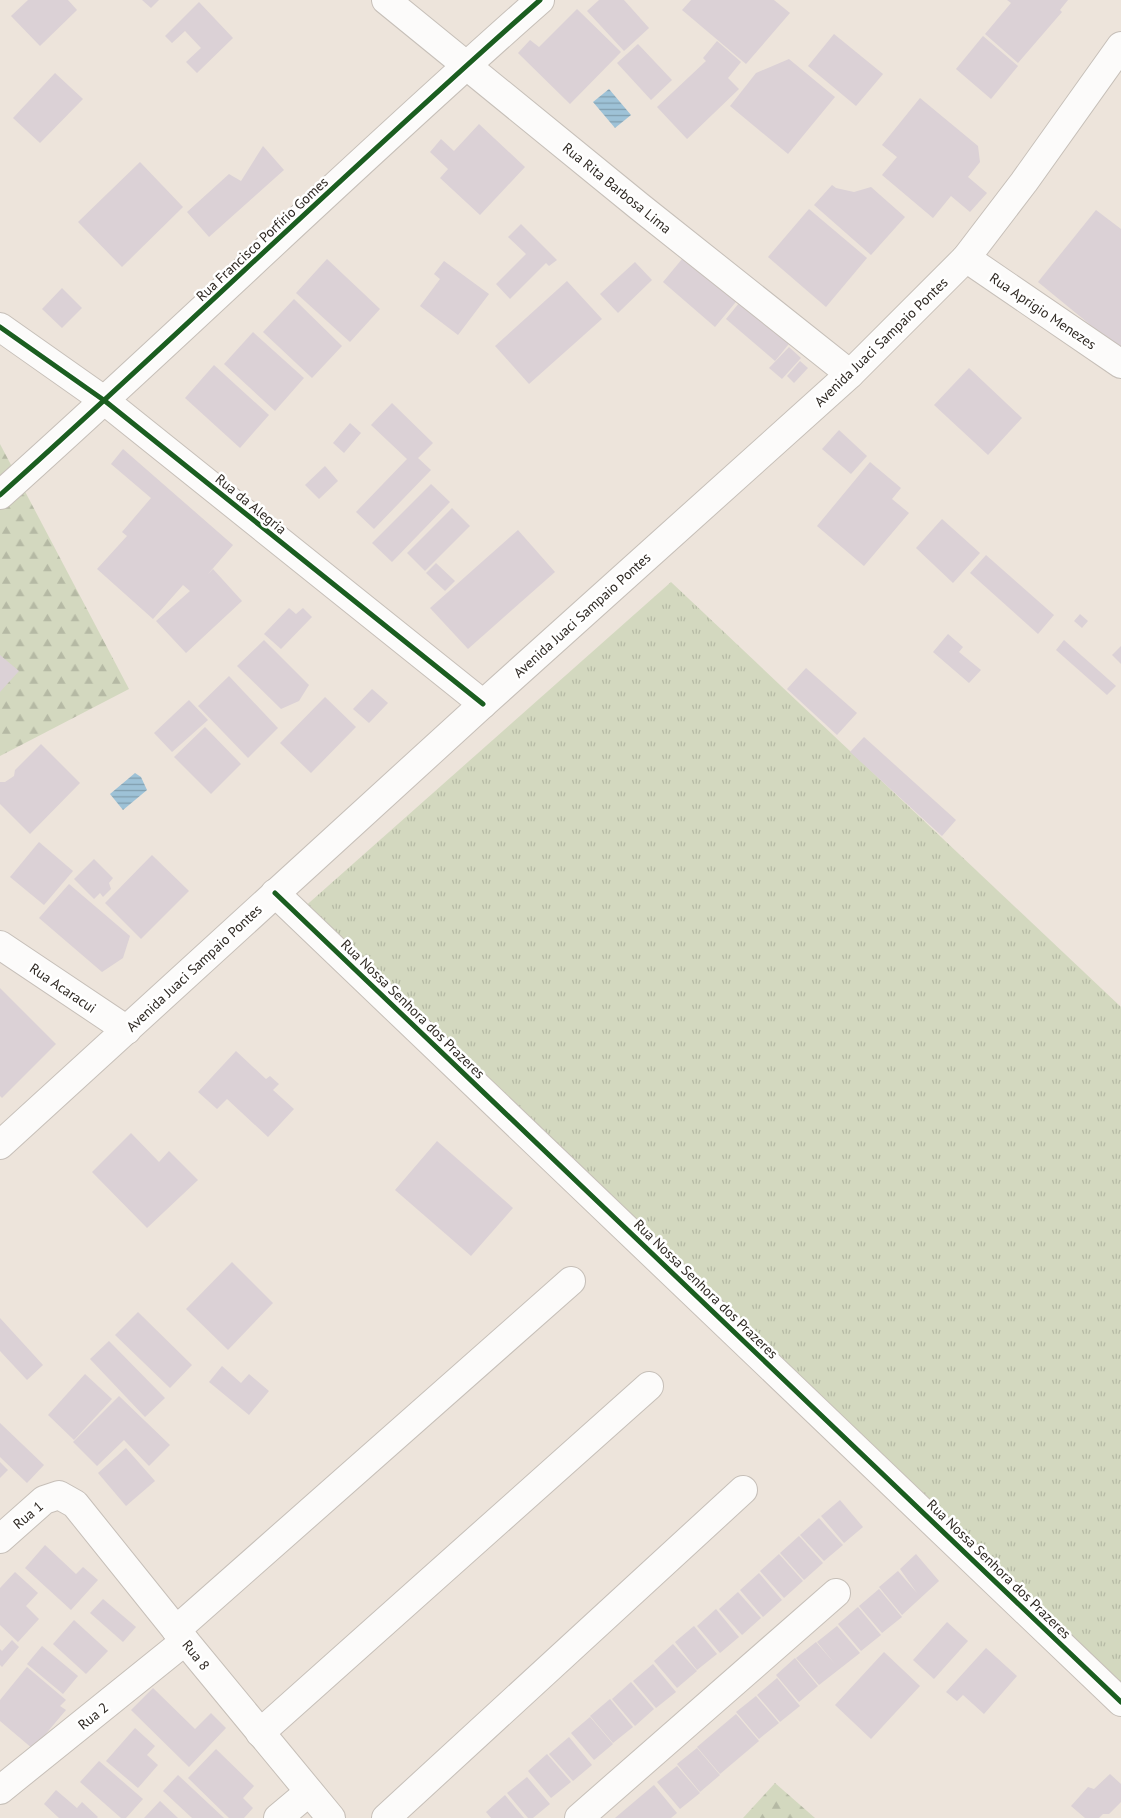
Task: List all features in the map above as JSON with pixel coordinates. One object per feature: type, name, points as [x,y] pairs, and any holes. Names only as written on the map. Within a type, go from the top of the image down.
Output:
[{"type":"street","name":"Rua Rita Barbosa Lima","points":[[386,0],[850,374]]},
{"type":"street","name":"Rua Francisco Porfírio Gomes","points":[[0,495],[105,401],[466,65],[540,0]]},
{"type":"street","name":"Avenida Juaci Sampaio Pontes","points":[[0,1145],[483,704],[850,374],[966,258],[1024,182],[1121,46]]},
{"type":"street","name":"Rua Aprigio Menezes","points":[[966,258],[1121,364]]},
{"type":"street","name":"Rua da Alegria","points":[[0,327],[105,401],[483,704]]},
{"type":"street","name":"Rua Nossa Senhora dos Prazeres","points":[[275,893],[1121,1702]]},
{"type":"street","name":"Rua Acaracui","points":[[0,945],[127,1030]]},
{"type":"street","name":"Rua 2","points":[[0,1790],[181,1636],[571,1281]]},
{"type":"street","points":[[260,1733],[649,1386]]},
{"type":"street","points":[[386,1818],[743,1490]]},
{"type":"street","name":"Rua 8","points":[[59,1495],[76,1504],[181,1636],[331,1818]]},
{"type":"street","name":"Rua 1","points":[[0,1540],[44,1500],[59,1495]]},
{"type":"street","points":[[579,1818],[836,1594]]},
{"type":"street","points":[[278,1818],[309,1792]]},
{"type":"green space","points":[[0,444],[129,689],[0,756]]},
{"type":"green space","points":[[671,582],[1121,1007],[1121,1698],[301,910]]},
{"type":"green space","points":[[775,1783],[815,1818],[743,1818]]},
{"type":"water","points":[[609,89],[631,115],[615,128],[593,102]]},
{"type":"water","points":[[135,773],[141,777],[147,790],[123,810],[110,794]]},
{"type":"building","points":[[28,0],[68,0],[77,10],[40,46],[11,16]]},
{"type":"building","points":[[142,0],[159,0],[151,8]]},
{"type":"building","points":[[599,0],[624,0],[649,28],[624,51],[587,11]]},
{"type":"building","points":[[691,0],[774,0],[790,13],[746,64],[682,10]]},
{"type":"building","points":[[1007,0],[1068,0],[1060,10],[1062,12],[1018,63],[985,34],[1011,3]]},
{"type":"building","points":[[199,2],[233,38],[197,73],[186,62],[201,48],[185,31],[172,43],[165,36]]},
{"type":"building","points":[[577,9],[621,52],[570,104],[518,53],[530,40],[539,47]]},
{"type":"building","points":[[834,34],[883,74],[856,106],[808,66]]},
{"type":"building","points":[[983,36],[1018,66],[991,99],[956,69]]},
{"type":"building","points":[[717,41],[741,62],[728,78],[739,89],[687,139],[657,107],[706,61],[703,58]]},
{"type":"building","points":[[638,44],[672,80],[651,100],[617,63]]},
{"type":"building","points":[[789,59],[835,97],[788,154],[730,106],[756,73]]},
{"type":"building","points":[[55,73],[83,99],[40,143],[13,118]]},
{"type":"building","points":[[920,98],[978,146],[980,162],[968,177],[987,193],[970,212],[951,196],[933,218],[882,175],[897,157],[882,145]]},
{"type":"building","points":[[479,124],[525,167],[480,215],[440,178],[448,169],[430,152],[441,139],[454,151]]},
{"type":"building","points":[[263,146],[284,170],[209,237],[187,212],[229,174],[241,181]]},
{"type":"building","points":[[140,162],[183,207],[122,267],[78,222]]},
{"type":"building","points":[[832,185],[836,188],[854,192],[871,187],[905,217],[871,255],[814,205]]},
{"type":"building","points":[[809,209],[867,258],[826,307],[768,257]]},
{"type":"building","points":[[1096,210],[1121,229],[1121,350],[1038,282]]},
{"type":"building","points":[[521,224],[557,260],[549,266],[546,263],[510,299],[496,284],[526,254],[508,237]]},
{"type":"building","points":[[687,253],[740,297],[715,327],[663,282]]},
{"type":"building","points":[[327,259],[380,309],[350,342],[296,293]]},
{"type":"building","points":[[444,261],[489,294],[458,335],[420,306],[440,279],[434,274]]},
{"type":"building","points":[[635,262],[652,280],[618,313],[600,294]]},
{"type":"building","points":[[567,281],[602,319],[529,384],[495,346]]},
{"type":"building","points":[[62,288],[82,308],[62,328],[42,309]]},
{"type":"building","points":[[744,297],[793,339],[775,361],[726,319]]},
{"type":"building","points":[[294,299],[342,346],[312,378],[263,332]]},
{"type":"building","points":[[253,332],[304,378],[275,411],[224,364]]},
{"type":"building","points":[[789,347],[801,358],[782,379],[769,368]]},
{"type":"building","points":[[800,361],[808,368],[794,383],[787,376]]},
{"type":"building","points":[[214,365],[269,415],[240,448],[185,398]]},
{"type":"building","points":[[969,368],[1022,418],[988,455],[934,405]]},
{"type":"building","points":[[392,403],[433,443],[418,458],[431,470],[374,529],[356,512],[407,459],[371,425]]},
{"type":"building","points":[[350,423],[361,433],[344,453],[333,443]]},
{"type":"building","points":[[839,430],[867,456],[851,474],[822,449]]},
{"type":"building","points":[[123,449],[233,545],[208,574],[213,569],[242,601],[186,653],[156,621],[190,591],[183,585],[153,619],[97,569],[127,536],[122,532],[151,498],[111,464]]},
{"type":"building","points":[[870,462],[901,488],[892,499],[909,513],[864,566],[817,526]]},
{"type":"building","points":[[325,466],[338,481],[319,499],[305,485]]},
{"type":"building","points":[[431,484],[450,502],[392,562],[372,543]]},
{"type":"building","points":[[452,508],[470,526],[425,571],[407,553]]},
{"type":"building","points":[[942,519],[980,553],[953,583],[916,548]]},
{"type":"building","points":[[518,530],[555,572],[468,649],[430,608]]},
{"type":"building","points":[[986,555],[1054,615],[1038,634],[970,573]]},
{"type":"building","points":[[436,563],[455,581],[445,591],[426,573]]},
{"type":"building","points":[[289,608],[296,614],[303,608],[312,617],[281,649],[264,634]]},
{"type":"building","points":[[1080,614],[1088,621],[1082,628],[1074,621]]},
{"type":"building","points":[[948,634],[963,647],[959,652],[981,670],[969,683],[933,652]]},
{"type":"building","points":[[264,640],[309,685],[299,701],[281,709],[237,666]]},
{"type":"building","points":[[1064,640],[1116,686],[1107,695],[1056,650]]},
{"type":"building","points":[[1121,646],[1121,664],[1112,655]]},
{"type":"building","points":[[0,655],[19,671],[0,692]]},
{"type":"building","points":[[806,668],[857,713],[837,735],[787,689]]},
{"type":"building","points":[[229,676],[278,728],[248,758],[198,706]]},
{"type":"building","points":[[372,689],[388,703],[369,723],[353,709]]},
{"type":"building","points":[[325,697],[356,727],[311,773],[280,743]]},
{"type":"building","points":[[189,700],[208,720],[172,752],[154,733]]},
{"type":"building","points":[[205,727],[241,764],[211,794],[174,757]]},
{"type":"building","points":[[864,737],[956,820],[942,836],[850,752]]},
{"type":"building","points":[[41,744],[80,783],[30,834],[0,804],[0,782],[5,782],[14,776],[15,770]]},
{"type":"building","points":[[39,842],[73,871],[44,905],[10,877]]},
{"type":"building","points":[[152,855],[189,891],[141,939],[105,903]]},
{"type":"building","points":[[94,859],[113,878],[109,883],[111,889],[103,897],[100,893],[94,899],[74,879]]},
{"type":"building","points":[[69,884],[130,936],[123,958],[102,972],[39,918]]},
{"type":"building","points":[[0,988],[56,1044],[2,1098],[0,1096]]},
{"type":"building","points":[[236,1051],[266,1079],[270,1076],[279,1084],[273,1090],[294,1109],[268,1137],[227,1099],[217,1109],[198,1092]]},
{"type":"building","points":[[131,1133],[159,1162],[169,1151],[198,1180],[147,1228],[92,1172]]},
{"type":"building","points":[[437,1141],[513,1208],[471,1256],[395,1190]]},
{"type":"building","points":[[232,1262],[273,1303],[228,1350],[186,1309]]},
{"type":"building","points":[[138,1312],[192,1365],[170,1388],[115,1335]]},
{"type":"building","points":[[0,1318],[43,1365],[27,1380],[0,1351]]},
{"type":"building","points":[[109,1341],[165,1398],[145,1417],[90,1359]]},
{"type":"building","points":[[222,1366],[241,1383],[249,1374],[269,1391],[249,1415],[209,1382]]},
{"type":"building","points":[[85,1374],[112,1399],[74,1440],[48,1415]]},
{"type":"building","points":[[119,1396],[170,1445],[149,1466],[124,1440],[97,1466],[73,1442]]},
{"type":"building","points":[[0,1423],[44,1465],[27,1483],[0,1457]]},
{"type":"building","points":[[126,1448],[155,1481],[126,1506],[98,1473]]},
{"type":"building","points":[[0,1462],[8,1470],[0,1478]]},
{"type":"building","points":[[840,1500],[863,1527],[844,1543],[821,1516]]},
{"type":"building","points":[[819,1518],[843,1545],[824,1561],[800,1535]]},
{"type":"building","points":[[799,1536],[823,1563],[804,1580],[780,1553]]},
{"type":"building","points":[[45,1545],[76,1574],[83,1567],[98,1580],[71,1610],[25,1568]]},
{"type":"building","points":[[779,1554],[803,1581],[784,1598],[760,1571]]},
{"type":"building","points":[[916,1554],[939,1581],[902,1615],[879,1587],[898,1571],[917,1593],[900,1569]]},
{"type":"building","points":[[15,1572],[38,1593],[26,1606],[39,1619],[18,1642],[0,1625],[0,1588]]},
{"type":"building","points":[[759,1573],[782,1600],[763,1617],[740,1590]]},
{"type":"building","points":[[879,1589],[902,1617],[882,1633],[859,1606]]},
{"type":"building","points":[[738,1592],[761,1618],[742,1635],[719,1609]]},
{"type":"building","points":[[103,1599],[136,1627],[123,1642],[90,1613]]},
{"type":"building","points":[[858,1607],[881,1635],[861,1651],[838,1624]]},
{"type":"building","points":[[716,1609],[739,1637],[720,1653],[697,1626]]},
{"type":"building","points":[[74,1620],[108,1651],[86,1674],[53,1644]]},
{"type":"building","points":[[947,1622],[968,1641],[934,1679],[913,1660]]},
{"type":"building","points":[[694,1626],[717,1654],[697,1670],[675,1642]]},
{"type":"building","points":[[837,1626],[860,1653],[819,1685],[796,1658],[816,1642],[835,1664],[817,1642]]},
{"type":"building","points":[[12,1640],[19,1647],[2,1667],[0,1665],[0,1649],[2,1651]]},
{"type":"building","points":[[673,1644],[697,1671],[677,1688],[654,1661]]},
{"type":"building","points":[[42,1646],[78,1676],[63,1694],[27,1664]]},
{"type":"building","points":[[986,1648],[1017,1676],[984,1714],[963,1695],[957,1701],[946,1692]]},
{"type":"building","points":[[884,1652],[920,1686],[871,1739],[835,1705]]},
{"type":"building","points":[[795,1658],[818,1686],[799,1702],[776,1675]]},
{"type":"building","points":[[653,1664],[676,1692],[656,1708],[633,1681]]},
{"type":"building","points":[[27,1667],[66,1700],[60,1706],[66,1710],[33,1749],[0,1721],[0,1700]]},
{"type":"building","points":[[777,1678],[800,1706],[780,1722],[757,1695]]},
{"type":"building","points":[[631,1682],[654,1709],[635,1726],[612,1699]]},
{"type":"building","points":[[153,1688],[195,1729],[211,1713],[226,1728],[189,1767],[131,1710]]},
{"type":"building","points":[[756,1696],[779,1723],[759,1739],[736,1712]]},
{"type":"building","points":[[610,1699],[633,1727],[613,1743],[590,1716]]},
{"type":"building","points":[[736,1714],[759,1741],[720,1774],[697,1747]]},
{"type":"building","points":[[590,1717],[613,1744],[594,1760],[571,1733]]},
{"type":"building","points":[[135,1728],[155,1746],[147,1755],[158,1765],[138,1788],[106,1761]]},
{"type":"building","points":[[569,1737],[592,1765],[573,1781],[549,1754]]},
{"type":"building","points":[[697,1748],[720,1775],[700,1792],[677,1764]]},
{"type":"building","points":[[216,1749],[254,1786],[243,1798],[253,1808],[244,1818],[229,1818],[188,1778]]},
{"type":"building","points":[[547,1754],[571,1782],[551,1798],[528,1771]]},
{"type":"building","points":[[99,1761],[143,1799],[126,1818],[121,1818],[80,1782]]},
{"type":"building","points":[[677,1766],[700,1793],[680,1809],[657,1782]]},
{"type":"building","points":[[1110,1774],[1121,1784],[1121,1802],[1109,1814],[1103,1814],[1099,1818],[1085,1818],[1071,1806],[1088,1787],[1094,1789]]},
{"type":"building","points":[[178,1775],[224,1818],[192,1818],[163,1791]]},
{"type":"building","points":[[527,1777],[550,1804],[533,1818],[528,1818],[507,1793]]},
{"type":"building","points":[[654,1785],[677,1813],[671,1818],[615,1818]]},
{"type":"building","points":[[56,1790],[77,1808],[82,1802],[98,1817],[59,1818],[44,1804]]},
{"type":"building","points":[[505,1795],[524,1818],[491,1818],[486,1812]]},
{"type":"building","points":[[160,1801],[178,1818],[144,1818]]},
{"type":"cycle path","points":[[0,495],[404,122],[540,0]]},
{"type":"cycle path","points":[[0,327],[105,401],[483,704]]},
{"type":"cycle path","points":[[275,893],[1121,1702]]}]
